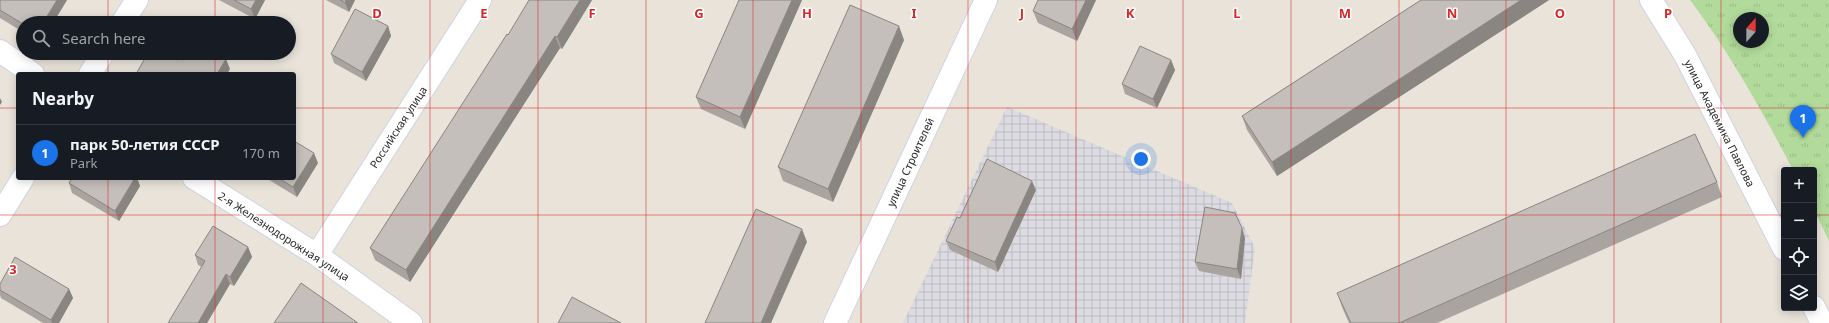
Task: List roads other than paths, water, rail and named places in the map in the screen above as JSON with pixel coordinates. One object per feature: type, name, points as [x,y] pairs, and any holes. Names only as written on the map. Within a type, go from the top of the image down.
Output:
[{"type":"street","points":[[127,16],[137,0]]},
{"type":"street","name":"Российская улица","points":[[317,254],[480,0]]},
{"type":"street","name":"улица Строителей","points":[[835,323],[986,0]]},
{"type":"street","name":"улица Академика Павлова","points":[[1651,0],[1685,55],[1781,242]]},
{"type":"street","points":[[0,51],[30,72]]},
{"type":"street","points":[[91,72],[99,60]]},
{"type":"street","points":[[0,214],[22,180]]},
{"type":"street","name":"2-я Железнодорожная улица","points":[[197,180],[317,254],[411,323]]},
{"type":"street","points":[[1816,311],[1822,323]]},
{"type":"place","name":"парк 50-летия СССР","points":[[1803,138]]}]
